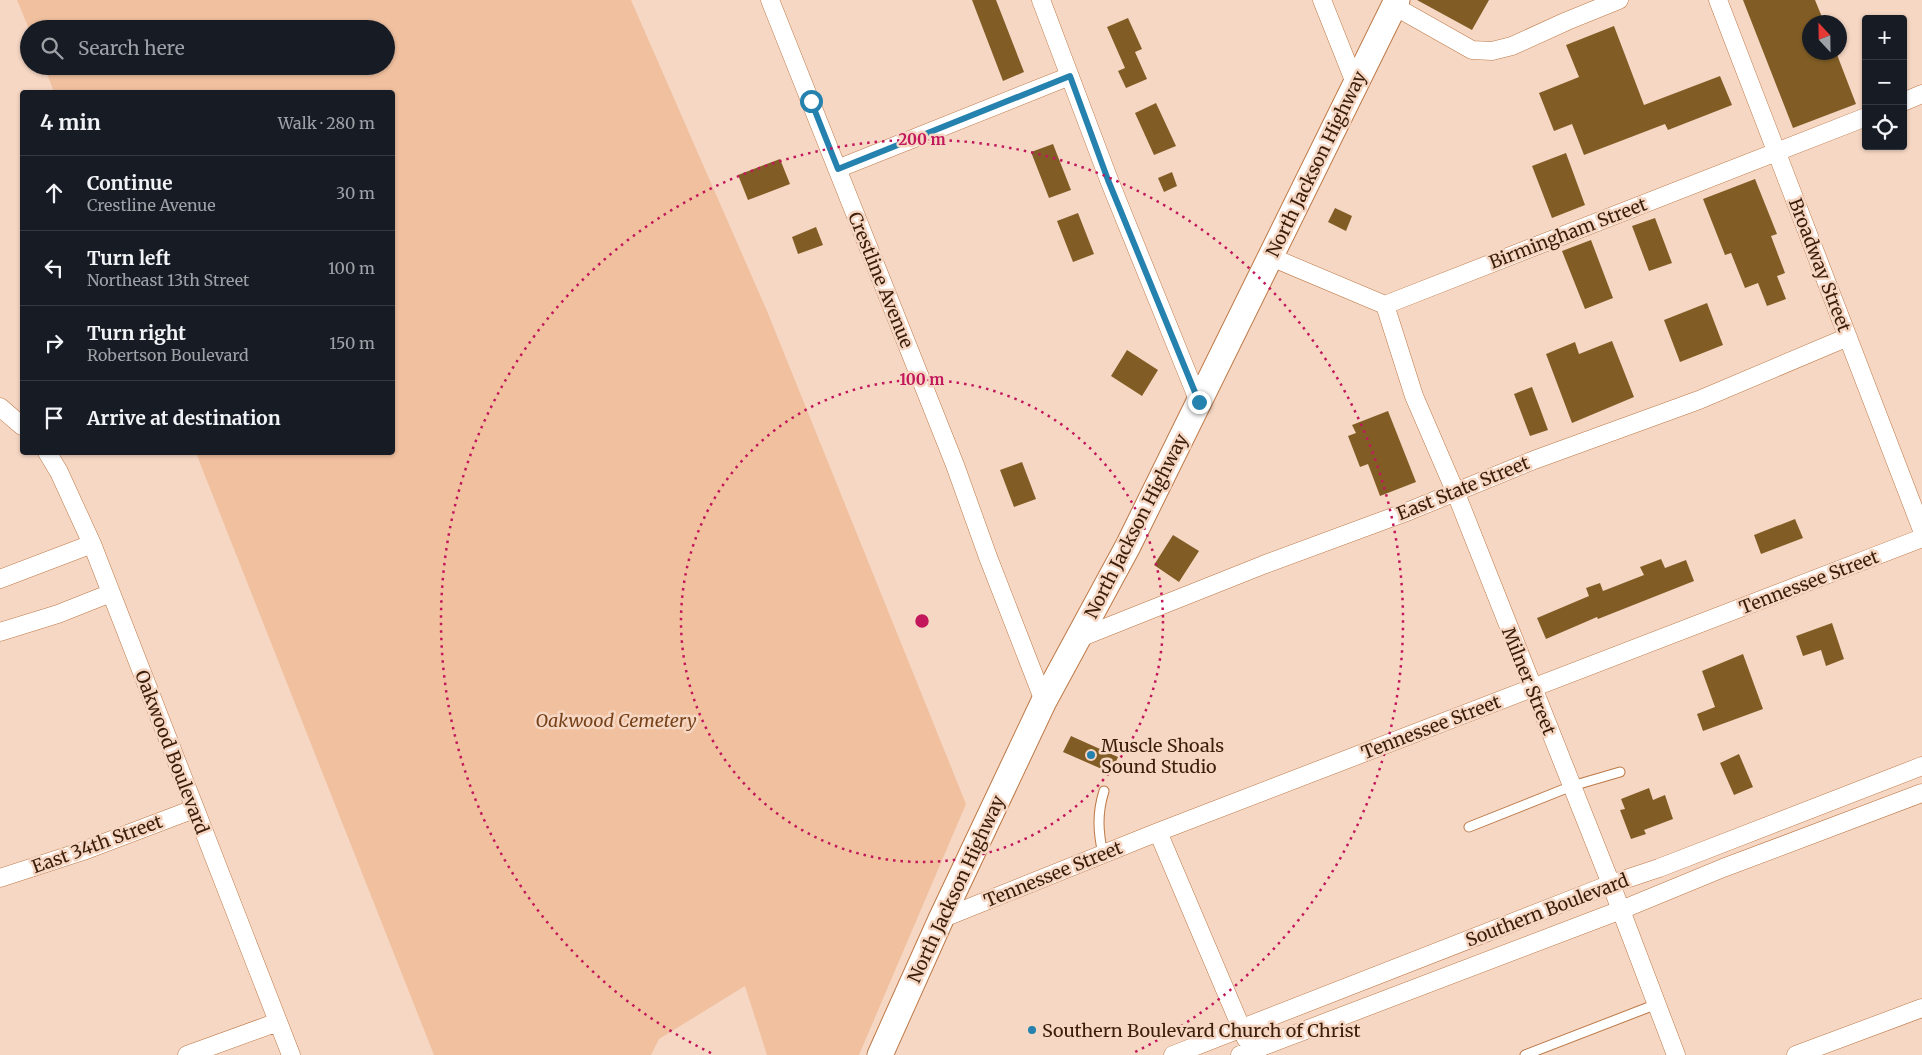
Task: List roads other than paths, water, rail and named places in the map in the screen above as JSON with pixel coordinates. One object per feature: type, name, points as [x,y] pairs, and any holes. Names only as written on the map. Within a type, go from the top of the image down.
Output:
[{"type":"main road","name":"North Jackson Highway","points":[[880,1055],[941,919],[1044,701],[1128,546],[1395,3]]},
{"type":"street","name":"Crestline Avenue","points":[[770,0],[955,465],[988,557],[1044,701]]},
{"type":"street","points":[[1041,0],[1108,180],[1199,402]]},
{"type":"street","points":[[1322,0],[1355,83]]},
{"type":"street","points":[[1395,3],[1472,50],[1492,52],[1512,46],[1619,0]]},
{"type":"street","name":"Broadway Street","points":[[1718,0],[1922,530]]},
{"type":"street","points":[[838,169],[1070,76]]},
{"type":"street","points":[[1907,100],[1922,94]]},
{"type":"street","name":"Birmingham Street","points":[[1385,305],[1862,118]]},
{"type":"street","points":[[1271,257],[1385,305]]},
{"type":"street","name":"Milner Street","points":[[1385,305],[1414,396],[1455,491],[1611,884],[1676,1055]]},
{"type":"street","name":"East State Street","points":[[1077,639],[1455,491],[1699,400],[1848,337]]},
{"type":"street","points":[[0,407],[20,424]]},
{"type":"street","name":"Oakwood Boulevard","points":[[49,455],[59,472],[92,544],[290,1055]]},
{"type":"street","name":"Tennessee Street","points":[[941,919],[1158,832],[1922,538]]},
{"type":"street","points":[[0,578],[92,544]]},
{"type":"street","points":[[0,632],[58,614],[111,593]]},
{"type":"street","name":"Southern Boulevard","points":[[1173,1055],[1611,884],[1659,868],[1922,766]]},
{"type":"street","name":"Southern Boulevard","points":[[1245,1053],[1621,910],[1722,868],[1922,793]]},
{"type":"street","name":"East 34th Street","points":[[0,878],[83,851],[194,809]]},
{"type":"street","points":[[1158,832],[1241,1028],[1245,1053]]},
{"type":"street","points":[[1796,1055],[1922,1008]]},
{"type":"street","points":[[187,1055],[278,1022]]},
{"type":"lane","points":[[1469,827],[1572,786],[1620,772]]},
{"type":"lane","points":[[1103,854],[1098,831],[1099,807],[1104,791]]},
{"type":"lane","points":[[1525,1055],[1657,1004]]},
{"type":"place","name":"Muscle Shoals Sound Studio","points":[[1091,755]]},
{"type":"place","name":"Southern Boulevard Church of Christ","points":[[1032,1030]]},
{"type":"park label","name":"Oakwood Cemetery","points":[[616,720]]}]
